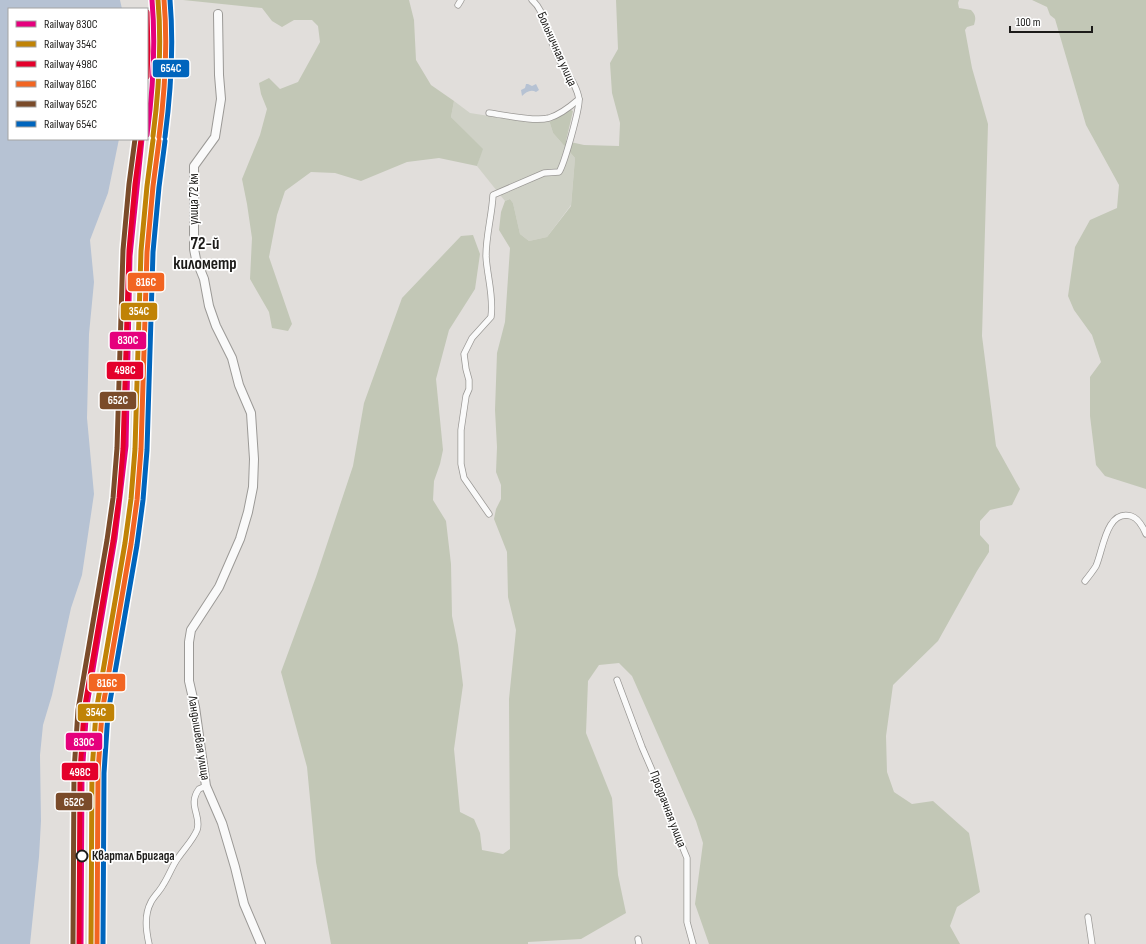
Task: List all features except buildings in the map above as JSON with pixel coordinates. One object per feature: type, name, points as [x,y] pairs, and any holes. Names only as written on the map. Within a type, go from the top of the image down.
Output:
[{"type":"street","name":"Больничная улица","points":[[489,514],[464,478],[461,464],[461,430],[466,396],[469,389],[469,380],[464,354],[472,338],[491,317],[491,291],[486,258],[487,237],[493,195],[544,173],[559,172],[566,155],[577,116],[579,99],[574,85],[554,50],[544,23],[542,12],[532,0]]},
{"type":"street","name":"улица 72 км","points":[[218,14],[220,32],[219,75],[221,99],[216,135],[194,166],[194,249],[196,259],[204,279],[209,306],[216,326],[232,358],[239,384],[251,413],[254,454],[253,487],[240,540],[231,558]]},
{"type":"street","name":"Больничная улица","points":[[489,113],[536,119],[550,118],[579,99]]},
{"type":"street","points":[[1085,581],[1096,565],[1106,532],[1111,523],[1125,514],[1134,517],[1146,534]]},
{"type":"street","name":"Ландышевая улица","points":[[231,558],[219,587],[191,630],[189,642],[189,680],[195,707],[206,786],[222,824],[244,904],[261,944]]},
{"type":"street","name":"Прозрачная улица","points":[[617,680],[642,747],[687,858],[687,922],[693,944]]},
{"type":"street","points":[[149,944],[146,913],[151,901],[161,888],[172,867],[198,828],[194,798],[199,789],[206,786]]},
{"type":"street","points":[[1088,918],[1092,944]]},
{"type":"shaded area","points":[[454,101],[470,113],[522,121],[549,120],[553,133],[575,158],[571,205],[547,237],[529,241],[520,234],[513,203],[510,199],[505,201],[477,166],[482,149],[451,117]]},
{"type":"green space","points":[[183,0],[409,0],[414,20],[416,60],[431,85],[454,101],[451,117],[483,149],[477,166],[439,158],[407,162],[361,181],[335,173],[311,172],[285,191],[277,215],[269,257],[292,324],[288,331],[272,328],[269,312],[250,279],[252,238],[242,179],[260,135],[267,109],[261,94],[259,83],[269,78],[280,89],[298,82],[320,42],[318,26],[312,20],[294,20],[282,27],[272,21],[262,8]]},
{"type":"green space","points":[[616,0],[959,0],[959,8],[971,10],[975,15],[974,25],[967,27],[965,30],[972,68],[988,124],[982,336],[996,446],[1020,489],[1012,505],[990,510],[980,521],[980,535],[989,545],[989,552],[938,641],[893,685],[886,736],[887,772],[894,792],[912,804],[933,801],[969,833],[980,892],[957,907],[950,926],[960,944],[709,944],[695,904],[703,843],[696,821],[632,676],[619,663],[599,665],[588,681],[586,733],[612,798],[618,875],[626,913],[581,939],[528,942],[528,944],[331,944],[316,862],[307,767],[281,672],[316,577],[353,466],[364,403],[402,298],[461,236],[473,235],[480,254],[475,289],[449,330],[436,379],[443,450],[434,481],[433,500],[446,521],[451,564],[452,616],[458,645],[463,685],[454,749],[460,812],[474,819],[480,833],[482,850],[503,854],[510,849],[509,699],[516,630],[508,597],[507,552],[494,519],[496,509],[501,499],[501,485],[496,472],[497,447],[495,410],[497,353],[505,322],[510,248],[499,230],[501,212],[505,201],[510,199],[513,203],[520,234],[529,241],[547,237],[571,206],[575,158],[553,133],[549,120],[569,109],[573,111],[566,141],[584,145],[619,146],[620,123],[612,93],[610,63],[618,49]]},
{"type":"green space","points":[[1032,0],[1146,0],[1146,489],[1105,476],[1096,465],[1090,416],[1090,377],[1101,362],[1092,335],[1074,310],[1068,296],[1075,247],[1090,220],[1117,208],[1119,185],[1086,125],[1055,19],[1050,15],[1047,7]]},
{"type":"water","points":[[0,0],[120,0],[122,8],[8,8],[8,140],[119,140],[108,193],[90,240],[94,282],[89,334],[87,418],[94,494],[82,575],[71,608],[52,695],[43,725],[40,755],[41,821],[39,857],[30,944],[0,944]]},
{"type":"water","points":[[526,84],[532,86],[536,84],[539,90],[536,92],[529,91],[522,96],[521,90],[525,88]]},
{"type":"rail line","name":"830С","points":[[148,126],[153,68],[154,34],[152,0]]},
{"type":"rail line","name":"354С","points":[[153,136],[159,68],[160,34],[158,0]]},
{"type":"rail line","name":"816С","points":[[159,137],[165,68],[166,34],[164,0]]},
{"type":"rail line","name":"654С","points":[[165,137],[171,68],[172,34],[170,0]]},
{"type":"rail line","name":"652С","points":[[73,944],[74,772],[78,710],[113,498],[117,448],[123,250],[135,140]]},
{"type":"rail line","name":"498С","points":[[79,944],[80,772],[84,711],[119,498],[123,449],[129,250],[141,140]]},
{"type":"rail line","name":"830С","points":[[81,944],[82,776],[87,705],[115,538],[126,446],[130,256],[142,140]]},
{"type":"rail line","name":"354С","points":[[91,944],[92,772],[96,712],[125,543],[131,499],[135,449],[141,251],[153,140]]},
{"type":"rail line","name":"816С","points":[[97,944],[98,772],[102,712],[131,544],[137,500],[141,449],[147,252],[159,141]]},
{"type":"rail line","name":"654С","points":[[103,944],[104,773],[108,713],[137,545],[143,500],[147,450],[153,252],[165,141]]},
{"type":"place","name":"Квартал Бригада","points":[[82,856]]},
{"type":"district","name":"72-й километр","points":[[205,254]]}]
